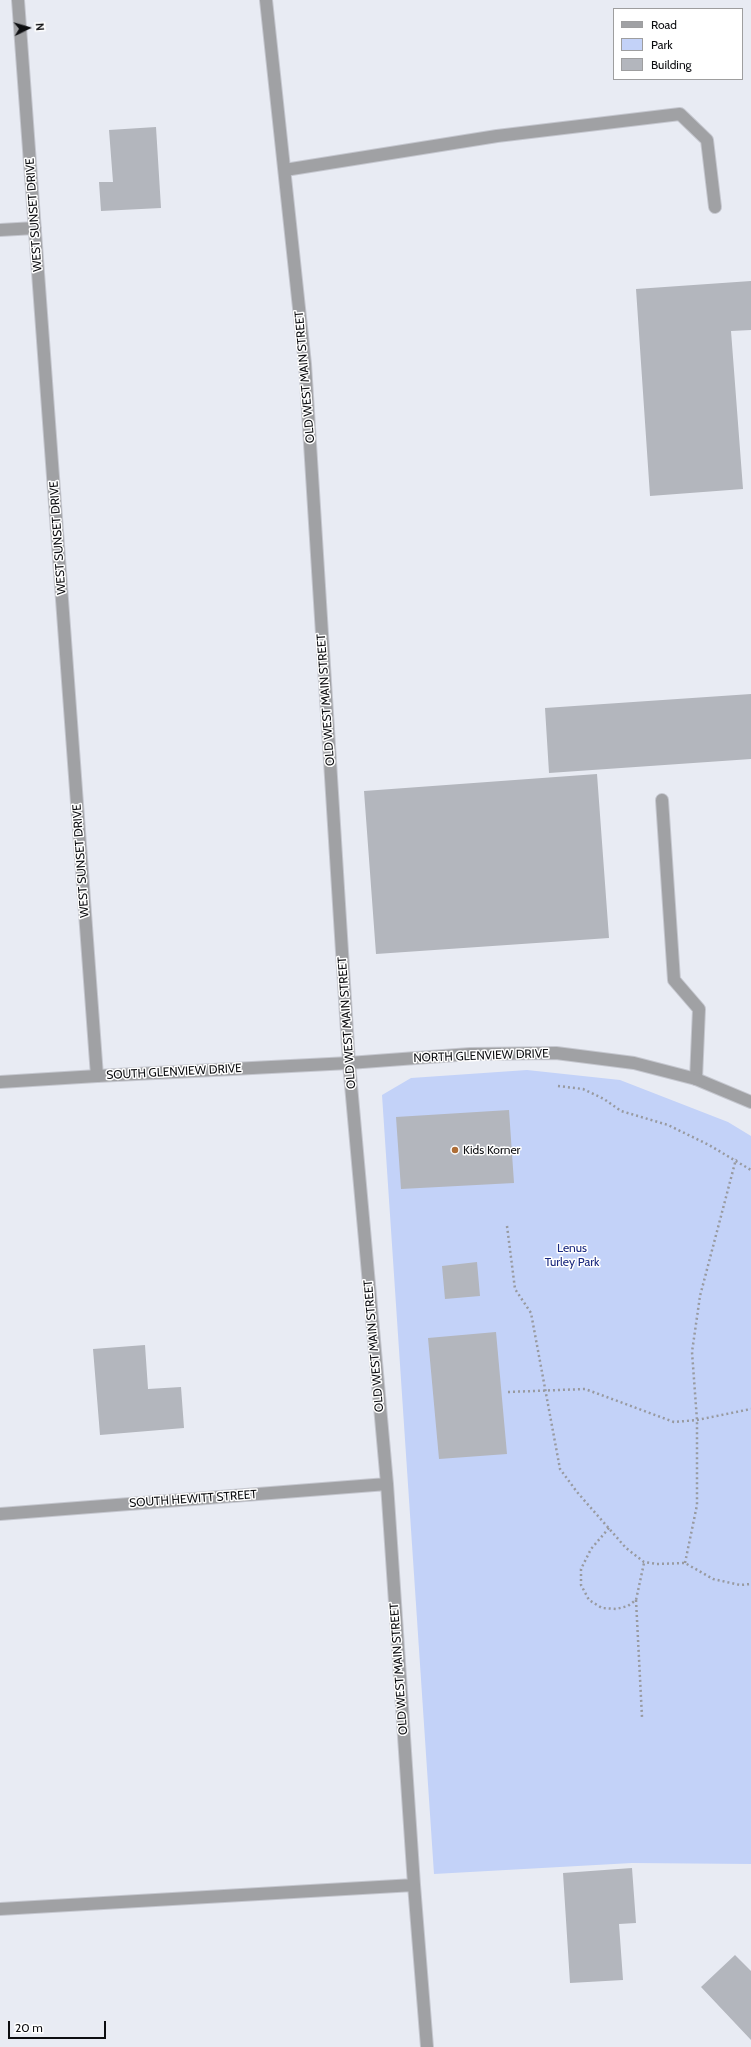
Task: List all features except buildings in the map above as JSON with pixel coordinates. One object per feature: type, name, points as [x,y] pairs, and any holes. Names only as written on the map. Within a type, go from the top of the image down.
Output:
[{"type":"street","name":"WEST SUNSET DRIVE","points":[[18,0],[97,1076]]},
{"type":"street","name":"OLD WEST MAIN STREET","points":[[266,0],[305,364],[349,1064],[387,1484],[414,1885],[427,2047]]},
{"type":"street","points":[[285,170],[497,136],[680,114],[707,140],[715,207]]},
{"type":"street","points":[[0,230],[35,228]]},
{"type":"street","points":[[662,800],[674,980],[699,1009],[696,1079]]},
{"type":"street","name":"NORTH GLENVIEW DRIVE","points":[[349,1064],[470,1054],[556,1053],[634,1063],[696,1079],[751,1102]]},
{"type":"street","name":"SOUTH GLENVIEW DRIVE","points":[[0,1082],[349,1064]]},
{"type":"street","name":"SOUTH HEWITT STREET","points":[[0,1514],[387,1484]]},
{"type":"street","points":[[0,1909],[414,1885]]},
{"type":"path","points":[[558,1086],[583,1089],[604,1099],[621,1111],[668,1125],[736,1159],[751,1170]]},
{"type":"path","points":[[685,1563],[697,1505],[697,1420],[692,1352],[700,1296],[736,1159]]},
{"type":"path","points":[[507,1226],[515,1289],[532,1313],[560,1469],[577,1492],[626,1548],[644,1562],[657,1564],[685,1563],[714,1579],[740,1585],[751,1584]]},
{"type":"path","points":[[508,1392],[546,1389],[585,1390],[674,1422],[697,1420],[751,1409]]},
{"type":"path","points":[[609,1528],[591,1549],[581,1569],[581,1585],[589,1600],[602,1608],[616,1609],[628,1606],[636,1600]]},
{"type":"path","points":[[642,1717],[636,1600],[644,1562]]},
{"type":"green space","name":"Lenus Turley Park","points":[[527,1070],[620,1080],[728,1122],[751,1136],[751,1864],[632,1863],[434,1874],[382,1095],[411,1078]]},
{"type":"place","name":"Kids Korner","points":[[455,1150]]}]
